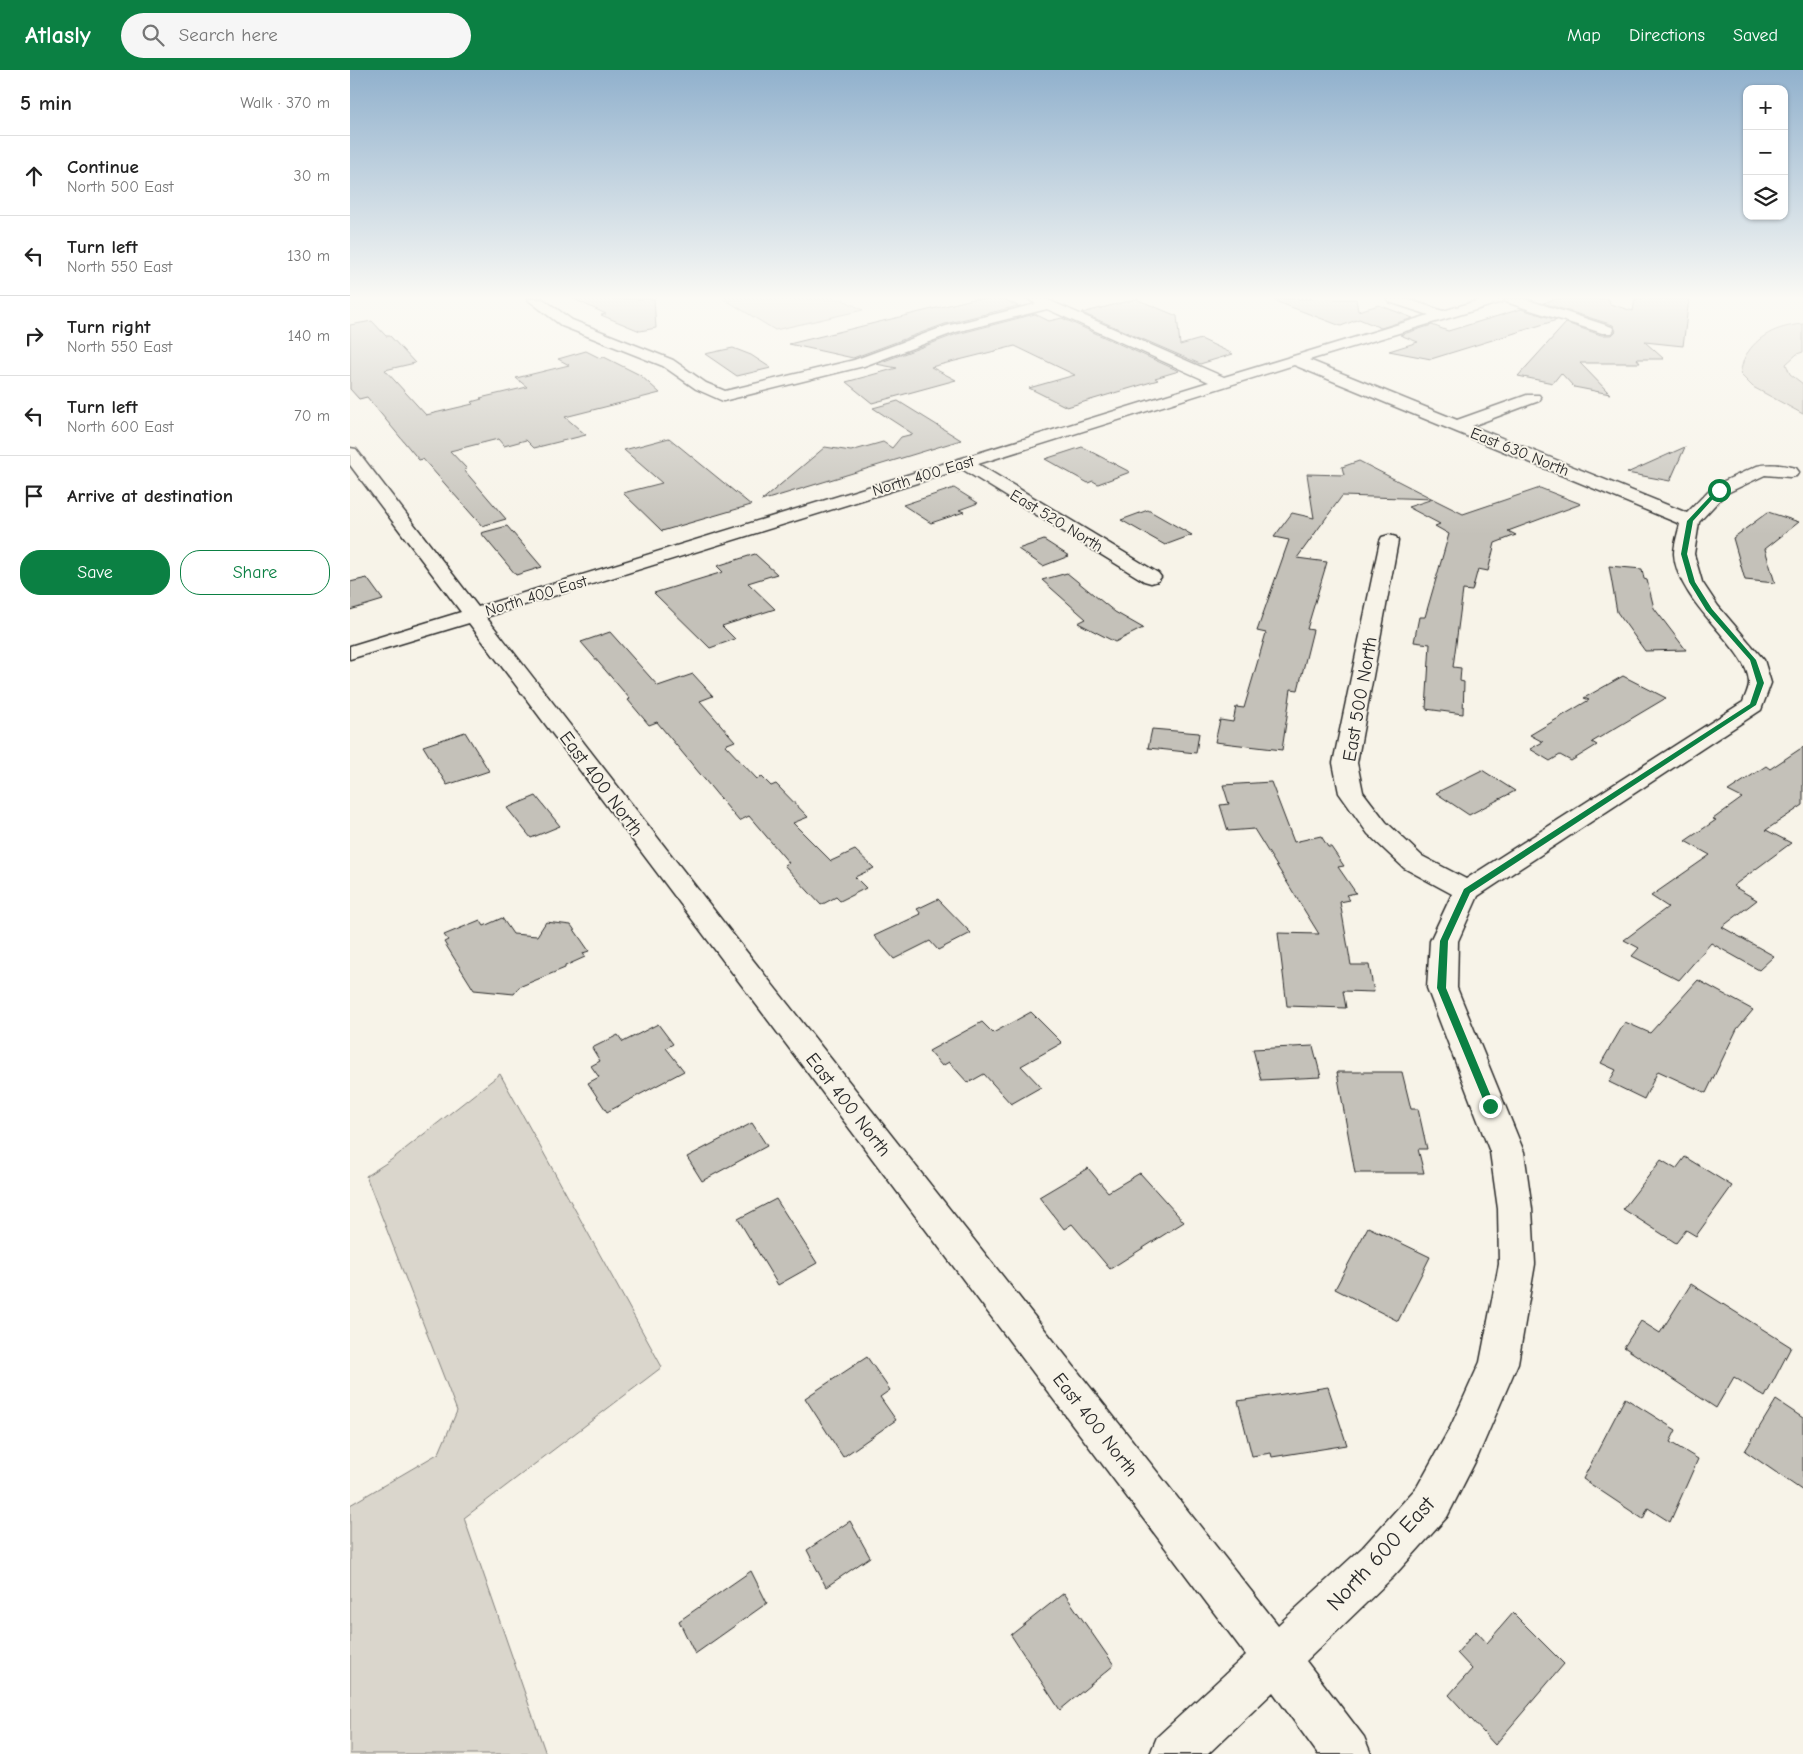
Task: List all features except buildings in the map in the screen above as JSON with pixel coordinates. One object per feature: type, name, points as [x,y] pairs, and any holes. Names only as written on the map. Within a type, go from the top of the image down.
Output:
[{"type":"street","points":[[690,378],[723,396],[799,378]]},
{"type":"street","points":[[1213,378],[1223,382]]},
{"type":"street","name":"North 400 East","points":[[350,653],[1237,378]]},
{"type":"street","name":"East 630 North","points":[[1338,378],[1690,521]]},
{"type":"street","points":[[1457,426],[1533,398]]},
{"type":"street","name":"East 400 North","points":[[350,453],[1276,1658],[1347,1754]]},
{"type":"street","name":"East 520 North","points":[[964,463],[1151,577]]},
{"type":"street","points":[[1467,891],[1753,705],[1760,683],[1753,660],[1710,610],[1692,582],[1684,554],[1690,521],[1719,490],[1763,470],[1790,472]]},
{"type":"street","name":"East 500 North","points":[[1389,541],[1345,763],[1351,793],[1377,828],[1413,862],[1467,891]]},
{"type":"street","name":"North 600 East","points":[[1174,1754],[1378,1562],[1432,1502],[1464,1442],[1499,1363],[1517,1264],[1515,1209],[1507,1152],[1442,988],[1444,941],[1467,891]]},
{"type":"shaded area","points":[[1744,378],[1795,378],[1803,384],[1803,414],[1753,387]]},
{"type":"shaded area","points":[[500,1074],[662,1367],[464,1518],[546,1754],[350,1754],[350,1505],[439,1453],[457,1411],[366,1176],[391,1160]]},
{"type":"route","points":[[1490,1106],[1442,988],[1444,941],[1467,891],[1753,705],[1760,683],[1753,660],[1710,610],[1692,582],[1684,554],[1690,521],[1719,490]]}]
